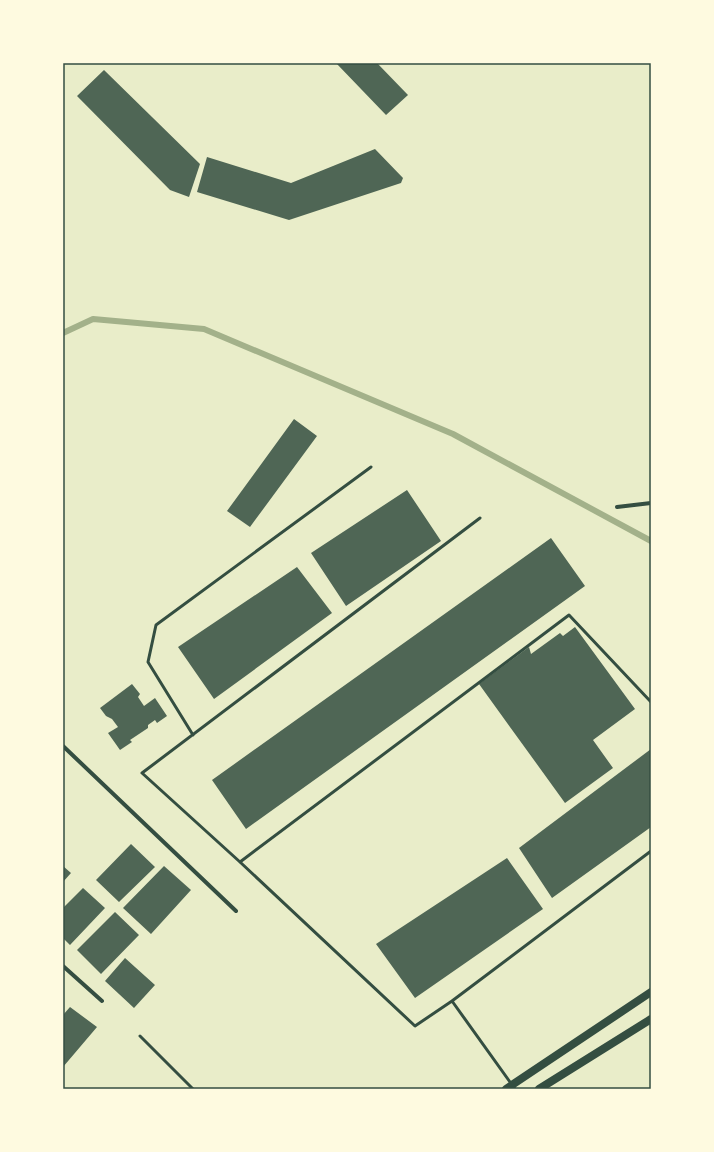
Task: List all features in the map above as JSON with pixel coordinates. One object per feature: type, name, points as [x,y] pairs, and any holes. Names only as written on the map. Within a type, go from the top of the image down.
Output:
[{"type":"main road","points":[[511,1088],[651,992]]},
{"type":"main road","points":[[540,1089],[651,1019]]},
{"type":"street","points":[[617,507],[651,504]]},
{"type":"street","points":[[63,746],[236,911]]},
{"type":"street","points":[[63,966],[102,1001]]},
{"type":"lane","points":[[193,735],[148,662],[156,625],[371,467]]},
{"type":"lane","points":[[480,518],[142,773],[240,862],[415,1026],[452,1001],[651,851]]},
{"type":"lane","points":[[240,862],[569,616],[651,702]]},
{"type":"lane","points":[[452,1001],[511,1088]]},
{"type":"lane","points":[[140,1036],[193,1089]]},
{"type":"building","points":[[336,63],[377,63],[408,95],[386,115]]},
{"type":"building","points":[[104,70],[200,164],[189,197],[170,190],[77,96]]},
{"type":"building","points":[[375,149],[403,178],[401,183],[289,220],[197,192],[207,157],[291,183]]},
{"type":"building","points":[[294,419],[317,436],[250,527],[227,511]]},
{"type":"building","points":[[407,490],[441,541],[346,606],[311,553]]},
{"type":"building","points":[[551,538],[585,586],[246,829],[212,780]]},
{"type":"building","points":[[297,567],[332,613],[214,699],[178,647]]},
{"type":"building","points":[[575,627],[635,709],[593,740],[613,768],[565,803],[479,684],[529,647],[531,654],[560,633],[563,636]]},
{"type":"building","points":[[132,684],[140,694],[138,697],[144,706],[155,698],[167,716],[157,723],[155,720],[148,725],[148,728],[130,740],[132,742],[120,750],[108,733],[118,727],[100,708]]},
{"type":"building","points":[[651,749],[651,827],[552,898],[519,848]]},
{"type":"building","points":[[131,844],[155,867],[119,902],[96,880]]},
{"type":"building","points":[[507,858],[543,909],[415,998],[376,944]]},
{"type":"building","points":[[63,866],[71,873],[63,882]]},
{"type":"building","points":[[164,866],[191,890],[151,934],[123,908]]},
{"type":"building","points":[[83,888],[105,908],[70,945],[63,938],[63,908]]},
{"type":"building","points":[[115,912],[139,935],[101,974],[77,950]]},
{"type":"building","points":[[125,958],[155,985],[134,1008],[105,981]]},
{"type":"building","points":[[70,1007],[97,1027],[63,1067],[63,1015]]},
{"type":"waterway","points":[[63,333],[93,319],[204,329],[453,434],[651,541]]}]
